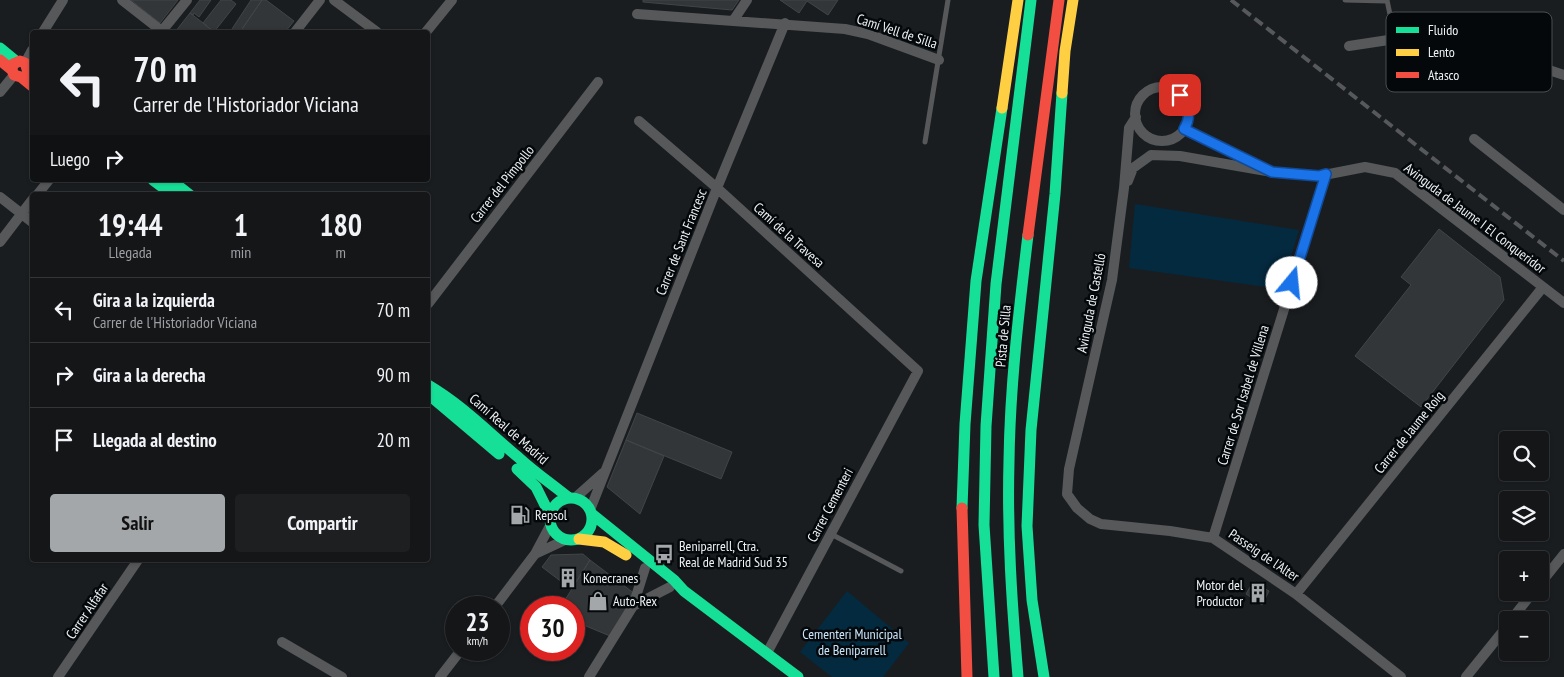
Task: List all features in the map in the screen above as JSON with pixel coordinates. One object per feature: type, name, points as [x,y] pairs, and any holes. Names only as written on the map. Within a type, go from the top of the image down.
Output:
[{"type":"main road","points":[[967,677],[962,524],[965,424],[975,290],[1018,0]]},
{"type":"main road","name":"Pista de Silla","points":[[994,677],[984,525],[986,426],[996,284],[1031,0]]},
{"type":"main road","name":"Pista de Silla","points":[[1018,677],[1011,600],[1008,525],[1010,428],[1022,290],[1059,0]]},
{"type":"main road","points":[[1044,677],[1032,600],[1027,526],[1030,440],[1055,194],[1066,52],[1073,0]]},
{"type":"main road","points":[[0,48],[21,70],[30,83]]},
{"type":"main road","points":[[0,60],[21,70]]},
{"type":"main road","points":[[158,182],[174,188]]},
{"type":"main road","name":"Camí Real de Madrid","points":[[430,386],[467,410],[530,468],[572,498]]},
{"type":"main road","name":"Camí Real de Madrid","points":[[430,396],[524,474],[536,487],[550,519]]},
{"type":"main road","points":[[684,591],[670,587],[612,544],[603,540],[565,540],[556,534],[550,519],[557,503],[572,498],[584,502],[591,512],[674,580],[684,591],[798,677]]},
{"type":"main road","points":[[579,539],[588,532],[591,526],[591,512]]},
{"type":"street","points":[[44,30],[63,0]]},
{"type":"street","points":[[122,0],[160,30]]},
{"type":"street","points":[[164,30],[188,0]]},
{"type":"street","points":[[297,30],[320,0]]},
{"type":"street","points":[[334,0],[374,30]]},
{"type":"street","points":[[732,20],[747,0]]},
{"type":"street","points":[[427,30],[448,1]]},
{"type":"street","name":"Camí Vell de Silla","points":[[637,14],[824,26],[856,31],[939,60]]},
{"type":"street","name":"Carrer de Sant Francesc","points":[[591,512],[604,472],[785,23]]},
{"type":"street","points":[[1349,46],[1386,41]]},
{"type":"street","points":[[0,92],[21,70],[30,54]]},
{"type":"street","points":[[1552,71],[1564,75]]},
{"type":"street","name":"Carrer del Pimpollo","points":[[430,301],[598,82]]},
{"type":"street","points":[[1154,88],[1170,88],[1178,92],[1188,106],[1188,121],[1184,129],[1170,140],[1154,140],[1147,136],[1141,131],[1136,117],[1136,108],[1140,100],[1154,88]]},
{"type":"street","name":"Avinguda de Castelló","points":[[1067,494],[1069,469],[1112,280],[1124,188],[1129,128],[1136,117]]},
{"type":"street","name":"Camí de la Travesa","points":[[639,121],[717,188],[918,371]]},
{"type":"street","points":[[1184,129],[1272,172]]},
{"type":"street","points":[[1474,139],[1564,210]]},
{"type":"street","points":[[1170,140],[1180,156]]},
{"type":"street","points":[[1124,188],[1133,168],[1151,155],[1180,156],[1272,172],[1319,176],[1326,174]]},
{"type":"street","name":"Avinguda de Jaume I El Conqueridor","points":[[1326,174],[1365,166],[1395,173],[1564,303]]},
{"type":"street","name":"Carrer de Sor Isabel de Villena","points":[[1213,538],[1326,174]]},
{"type":"street","points":[[39,192],[47,182]]},
{"type":"street","points":[[0,197],[30,221]]},
{"type":"street","points":[[0,242],[30,203]]},
{"type":"street","name":"Carrer de Jaume Roig","points":[[1296,594],[1543,287]]},
{"type":"street","name":"Carrer Cementeri","points":[[767,653],[918,371]]},
{"type":"street","name":"Carrer de Sant Francesc","points":[[572,498],[604,472]]},
{"type":"street","name":"Passeig de l'Alter","points":[[1067,494],[1077,508],[1090,519],[1101,524],[1170,531],[1213,538],[1296,594],[1401,677]]},
{"type":"street","points":[[503,596],[535,554],[550,519]]},
{"type":"street","points":[[535,554],[565,540]]},
{"type":"street","points":[[1549,573],[1564,554]]},
{"type":"street","name":"Carrer Alfafar","points":[[58,677],[137,562]]},
{"type":"street","points":[[589,677],[633,606],[645,568]]},
{"type":"street","points":[[633,606],[670,587]]},
{"type":"street","points":[[1518,611],[1526,601]]},
{"type":"street","points":[[1466,677],[1499,636]]},
{"type":"street","points":[[282,642],[342,677]]},
{"type":"street","points":[[440,677],[452,661]]},
{"type":"lane","points":[[925,142],[948,0]]},
{"type":"lane","points":[[1345,0],[1387,1]]},
{"type":"lane","points":[[831,534],[901,571]]},
{"type":"green space","points":[[1135,204],[1299,230],[1281,289],[1129,268]]},
{"type":"green space","name":"Cementeri Municipal de Beniparrell","points":[[847,591],[909,643],[883,677],[832,677],[800,652]]},
{"type":"building","points":[[131,0],[178,0],[160,23]]},
{"type":"building","points":[[200,0],[211,0],[199,17],[194,13],[193,15],[190,13]]},
{"type":"building","points":[[221,0],[231,0],[236,4],[216,30],[212,30],[203,23]]},
{"type":"building","points":[[251,0],[262,0],[241,30],[231,30]]},
{"type":"building","points":[[262,0],[266,0],[294,21],[287,30],[241,30]]},
{"type":"building","points":[[643,0],[739,0],[732,10],[643,2]]},
{"type":"building","points":[[780,0],[838,0],[828,15],[807,1],[799,13]]},
{"type":"building","points":[[190,13],[212,30],[177,30]]},
{"type":"building","points":[[1439,229],[1500,277],[1504,300],[1421,407],[1355,356],[1411,285],[1401,277]]},
{"type":"building","points":[[637,413],[732,452],[721,479],[626,440]]},
{"type":"building","points":[[626,440],[664,456],[640,514],[607,487]]},
{"type":"building","name":"Konecranes","points":[[583,554],[590,560],[571,589],[542,567],[551,555]]},
{"type":"building","name":"Auto-Rex","points":[[590,560],[635,594],[610,636],[585,626],[585,596],[568,596]]},
{"type":"building","name":"Motor del Productor","points":[[1253,582],[1269,591],[1262,605],[1246,594]]},
{"type":"railway","points":[[1231,0],[1564,261]]},
{"type":"traffic: fast","points":[[994,677],[984,525],[986,426],[996,284],[1031,0]]},
{"type":"traffic: fast","points":[[0,48],[17,62]]},
{"type":"traffic: fast","points":[[1044,677],[1032,600],[1027,526],[1031,430],[1055,194],[1062,93]]},
{"type":"traffic: fast","points":[[962,508],[965,424],[976,281],[1002,108]]},
{"type":"traffic: fast","points":[[156,182],[169,192]]},
{"type":"traffic: fast","points":[[174,182],[186,192]]},
{"type":"traffic: fast","points":[[1018,677],[1010,569],[1009,461],[1013,376],[1028,235]]},
{"type":"traffic: fast","points":[[430,386],[464,410],[530,468],[569,498]]},
{"type":"traffic: fast","points":[[430,396],[499,454]]},
{"type":"traffic: fast","points":[[517,469],[536,487],[550,515]]},
{"type":"traffic: fast","points":[[575,498],[583,501],[589,507],[592,519],[589,531],[583,537],[567,540],[559,537],[553,531],[550,515],[553,507],[559,501],[575,498]]},
{"type":"traffic: fast","points":[[592,514],[674,580],[684,591],[798,677]]},
{"type":"traffic: slow","points":[[1002,108],[1018,0]]},
{"type":"traffic: slow","points":[[1062,93],[1065,51],[1073,0]]},
{"type":"traffic: slow","points":[[579,539],[604,542],[626,555]]},
{"type":"traffic: jam","points":[[1028,235],[1059,0]]},
{"type":"traffic: jam","points":[[0,60],[12,70],[14,75],[21,77],[30,84]]},
{"type":"traffic: jam","points":[[12,70],[13,64],[20,61],[25,63],[30,71]]},
{"type":"traffic: jam","points":[[962,508],[967,677]]},
{"type":"place","name":"Repsol","points":[[520,515]]},
{"type":"place","name":"Beniparrell, Ctra. Real de Madrid Sud 35","points":[[664,554]]},
{"type":"place","name":"Konecranes","points":[[568,578]]},
{"type":"place","name":"Motor del Productor","points":[[1258,593]]},
{"type":"place","name":"Auto-Rex","points":[[598,601]]},
{"type":"route","points":[[1180,95],[1188,106],[1189,114],[1184,129],[1272,172],[1319,176],[1326,174],[1292,283]]}]
